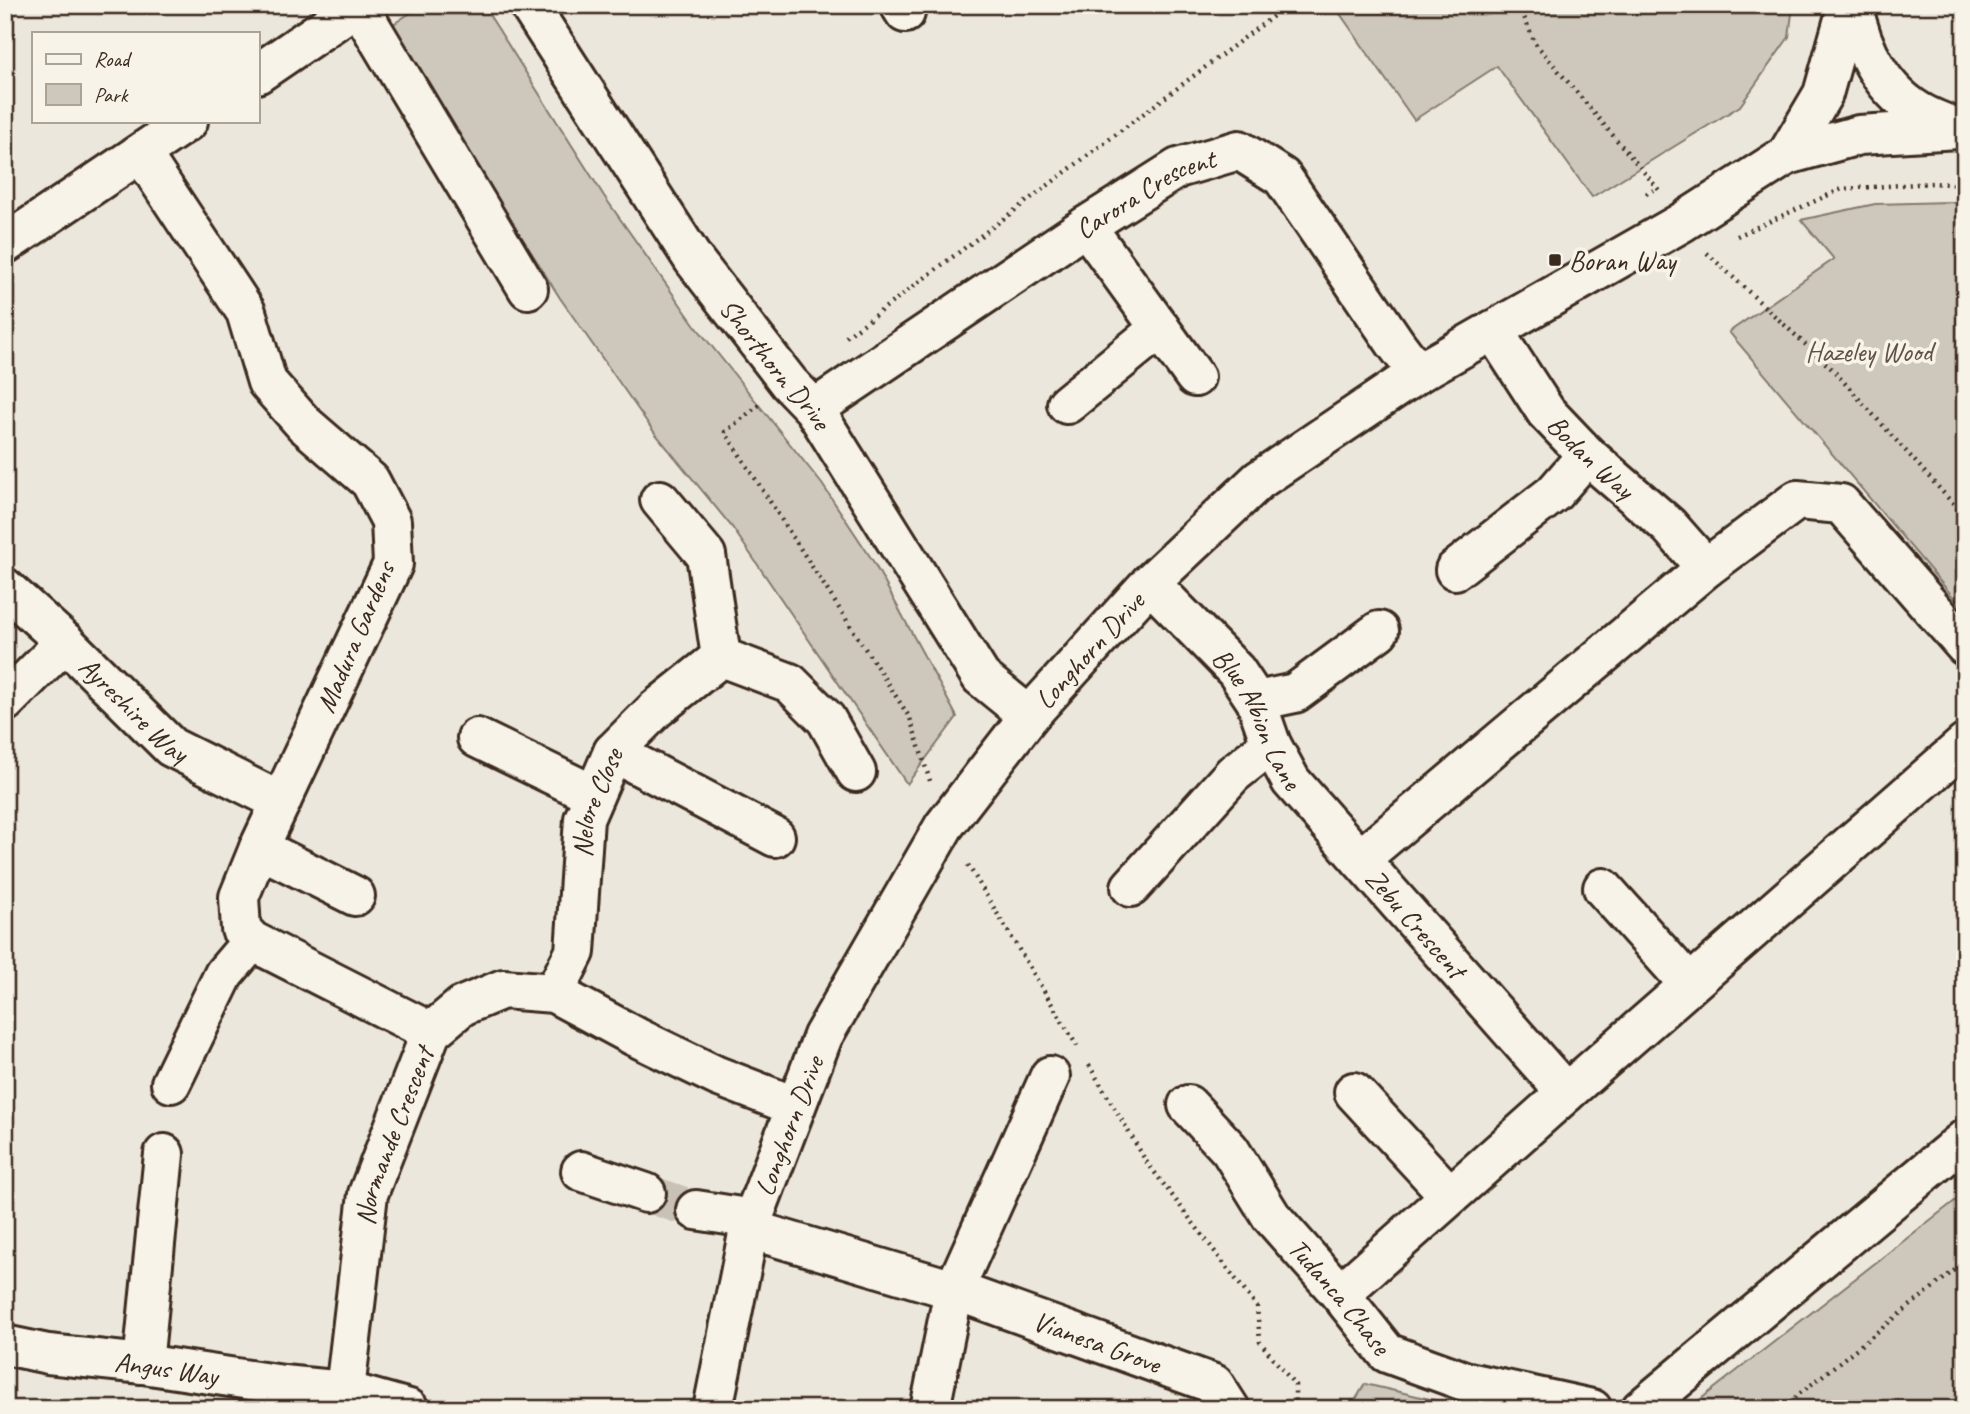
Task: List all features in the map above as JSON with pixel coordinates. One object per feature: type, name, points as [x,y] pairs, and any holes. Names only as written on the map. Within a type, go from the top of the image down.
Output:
[{"type":"street","points":[[259,73],[358,5],[528,289]]},
{"type":"street","name":"Shorthorn Drive","points":[[529,5],[693,259],[789,383],[814,409],[981,677],[1029,716]]},
{"type":"street","name":"Longhorn Drive","points":[[1787,155],[1823,94],[1848,5]]},
{"type":"street","points":[[1853,5],[1857,29],[1872,63],[1895,92],[1924,114],[1961,129]]},
{"type":"street","points":[[5,244],[187,122]]},
{"type":"street","name":"Longhorn Drive","points":[[713,1409],[751,1224],[822,1036],[944,826],[1029,716],[1150,583],[1259,480],[1418,373],[1681,223],[1787,155],[1859,135],[1961,129]]},
{"type":"street","name":"Carora Crescent","points":[[814,409],[1086,226],[1178,168],[1239,150],[1282,177],[1418,373]]},
{"type":"street","name":"Madura Gardens","points":[[141,153],[246,312],[267,382],[304,424],[370,481],[391,521],[393,564],[259,848],[239,897],[241,929],[252,941]]},
{"type":"street","points":[[1086,226],[1195,377]]},
{"type":"street","points":[[1067,404],[1160,328]]},
{"type":"street","name":"Bodan Way","points":[[1493,330],[1546,412],[1587,455],[1669,526],[1706,568]]},
{"type":"street","points":[[1455,570],[1554,493],[1587,455]]},
{"type":"street","points":[[660,500],[706,555],[721,657],[790,683],[826,719],[856,772]]},
{"type":"street","name":"Zebu Crescent","points":[[1566,1093],[1360,859],[1706,568],[1797,500],[1841,504],[1965,646]]},
{"type":"street","name":"Blue Albion Lane","points":[[1150,583],[1236,671],[1256,701],[1271,744],[1291,781],[1360,859]]},
{"type":"street","name":"Ayreshire Way","points":[[5,588],[65,642],[171,747],[281,802]]},
{"type":"street","points":[[1256,701],[1295,693],[1379,631]]},
{"type":"street","points":[[5,702],[65,642]]},
{"type":"street","name":"Nelore Close","points":[[554,993],[575,952],[584,819],[613,752],[656,709],[721,657]]},
{"type":"street","points":[[477,738],[594,795]]},
{"type":"street","points":[[1131,887],[1233,774],[1271,744]]},
{"type":"street","points":[[1340,1294],[1448,1195],[1965,744]]},
{"type":"street","points":[[613,752],[775,837]]},
{"type":"street","points":[[259,848],[355,896]]},
{"type":"street","points":[[1603,888],[1689,984]]},
{"type":"street","points":[[171,1083],[224,974],[252,941],[431,1032]]},
{"type":"street","name":"Normande Crescent","points":[[345,1391],[368,1194],[431,1032],[462,1006],[503,989],[554,993],[717,1076],[794,1106]]},
{"type":"street","points":[[930,1409],[954,1290],[1050,1076]]},
{"type":"street","points":[[1354,1092],[1448,1195]]},
{"type":"street","name":"Tudanca Chase","points":[[1188,1105],[1230,1150],[1271,1216],[1340,1294],[1387,1353],[1464,1381],[1592,1409]]},
{"type":"street","points":[[1641,1409],[1965,1139]]},
{"type":"street","points":[[143,1364],[164,1154]]},
{"type":"street","points":[[581,1171],[646,1194]]},
{"type":"street","name":"Vianesa Grove","points":[[696,1210],[751,1224],[954,1290],[1214,1384],[1230,1409]]},
{"type":"street","name":"Angus Way","points":[[5,1345],[48,1354],[143,1364],[282,1397],[345,1391],[409,1409]]},
{"type":"path","points":[[837,344],[1288,5]]},
{"type":"path","points":[[1519,5],[1535,43],[1657,188]]},
{"type":"path","points":[[1730,240],[1842,189],[1932,183],[1965,185]]},
{"type":"path","points":[[1717,245],[1704,251],[1834,371],[1965,517]]},
{"type":"path","points":[[765,400],[725,432],[910,718],[944,826],[1082,1053]]},
{"type":"path","points":[[1089,1065],[1146,1161],[1257,1307],[1260,1342],[1295,1385],[1295,1409]]},
{"type":"path","points":[[1777,1409],[1965,1262]]},
{"type":"green space","points":[[422,5],[483,5],[604,196],[694,324],[822,484],[873,561],[957,717],[907,784],[732,527],[654,432],[560,298],[389,27]]},
{"type":"green space","points":[[1334,5],[1793,5],[1789,37],[1740,106],[1592,197],[1497,66],[1414,120]]},
{"type":"green space","name":"Hazeley Wood","points":[[1875,204],[1965,204],[1965,611],[1729,332],[1834,259],[1801,220]]},
{"type":"green space","points":[[1965,1193],[1965,1409],[1688,1409]]},
{"type":"green space","points":[[1365,1384],[1473,1409],[1350,1409]]},
{"type":"tunnel","points":[[646,1193],[696,1210]]},
{"type":"place","name":"Boran Way","points":[[1555,260]]}]
